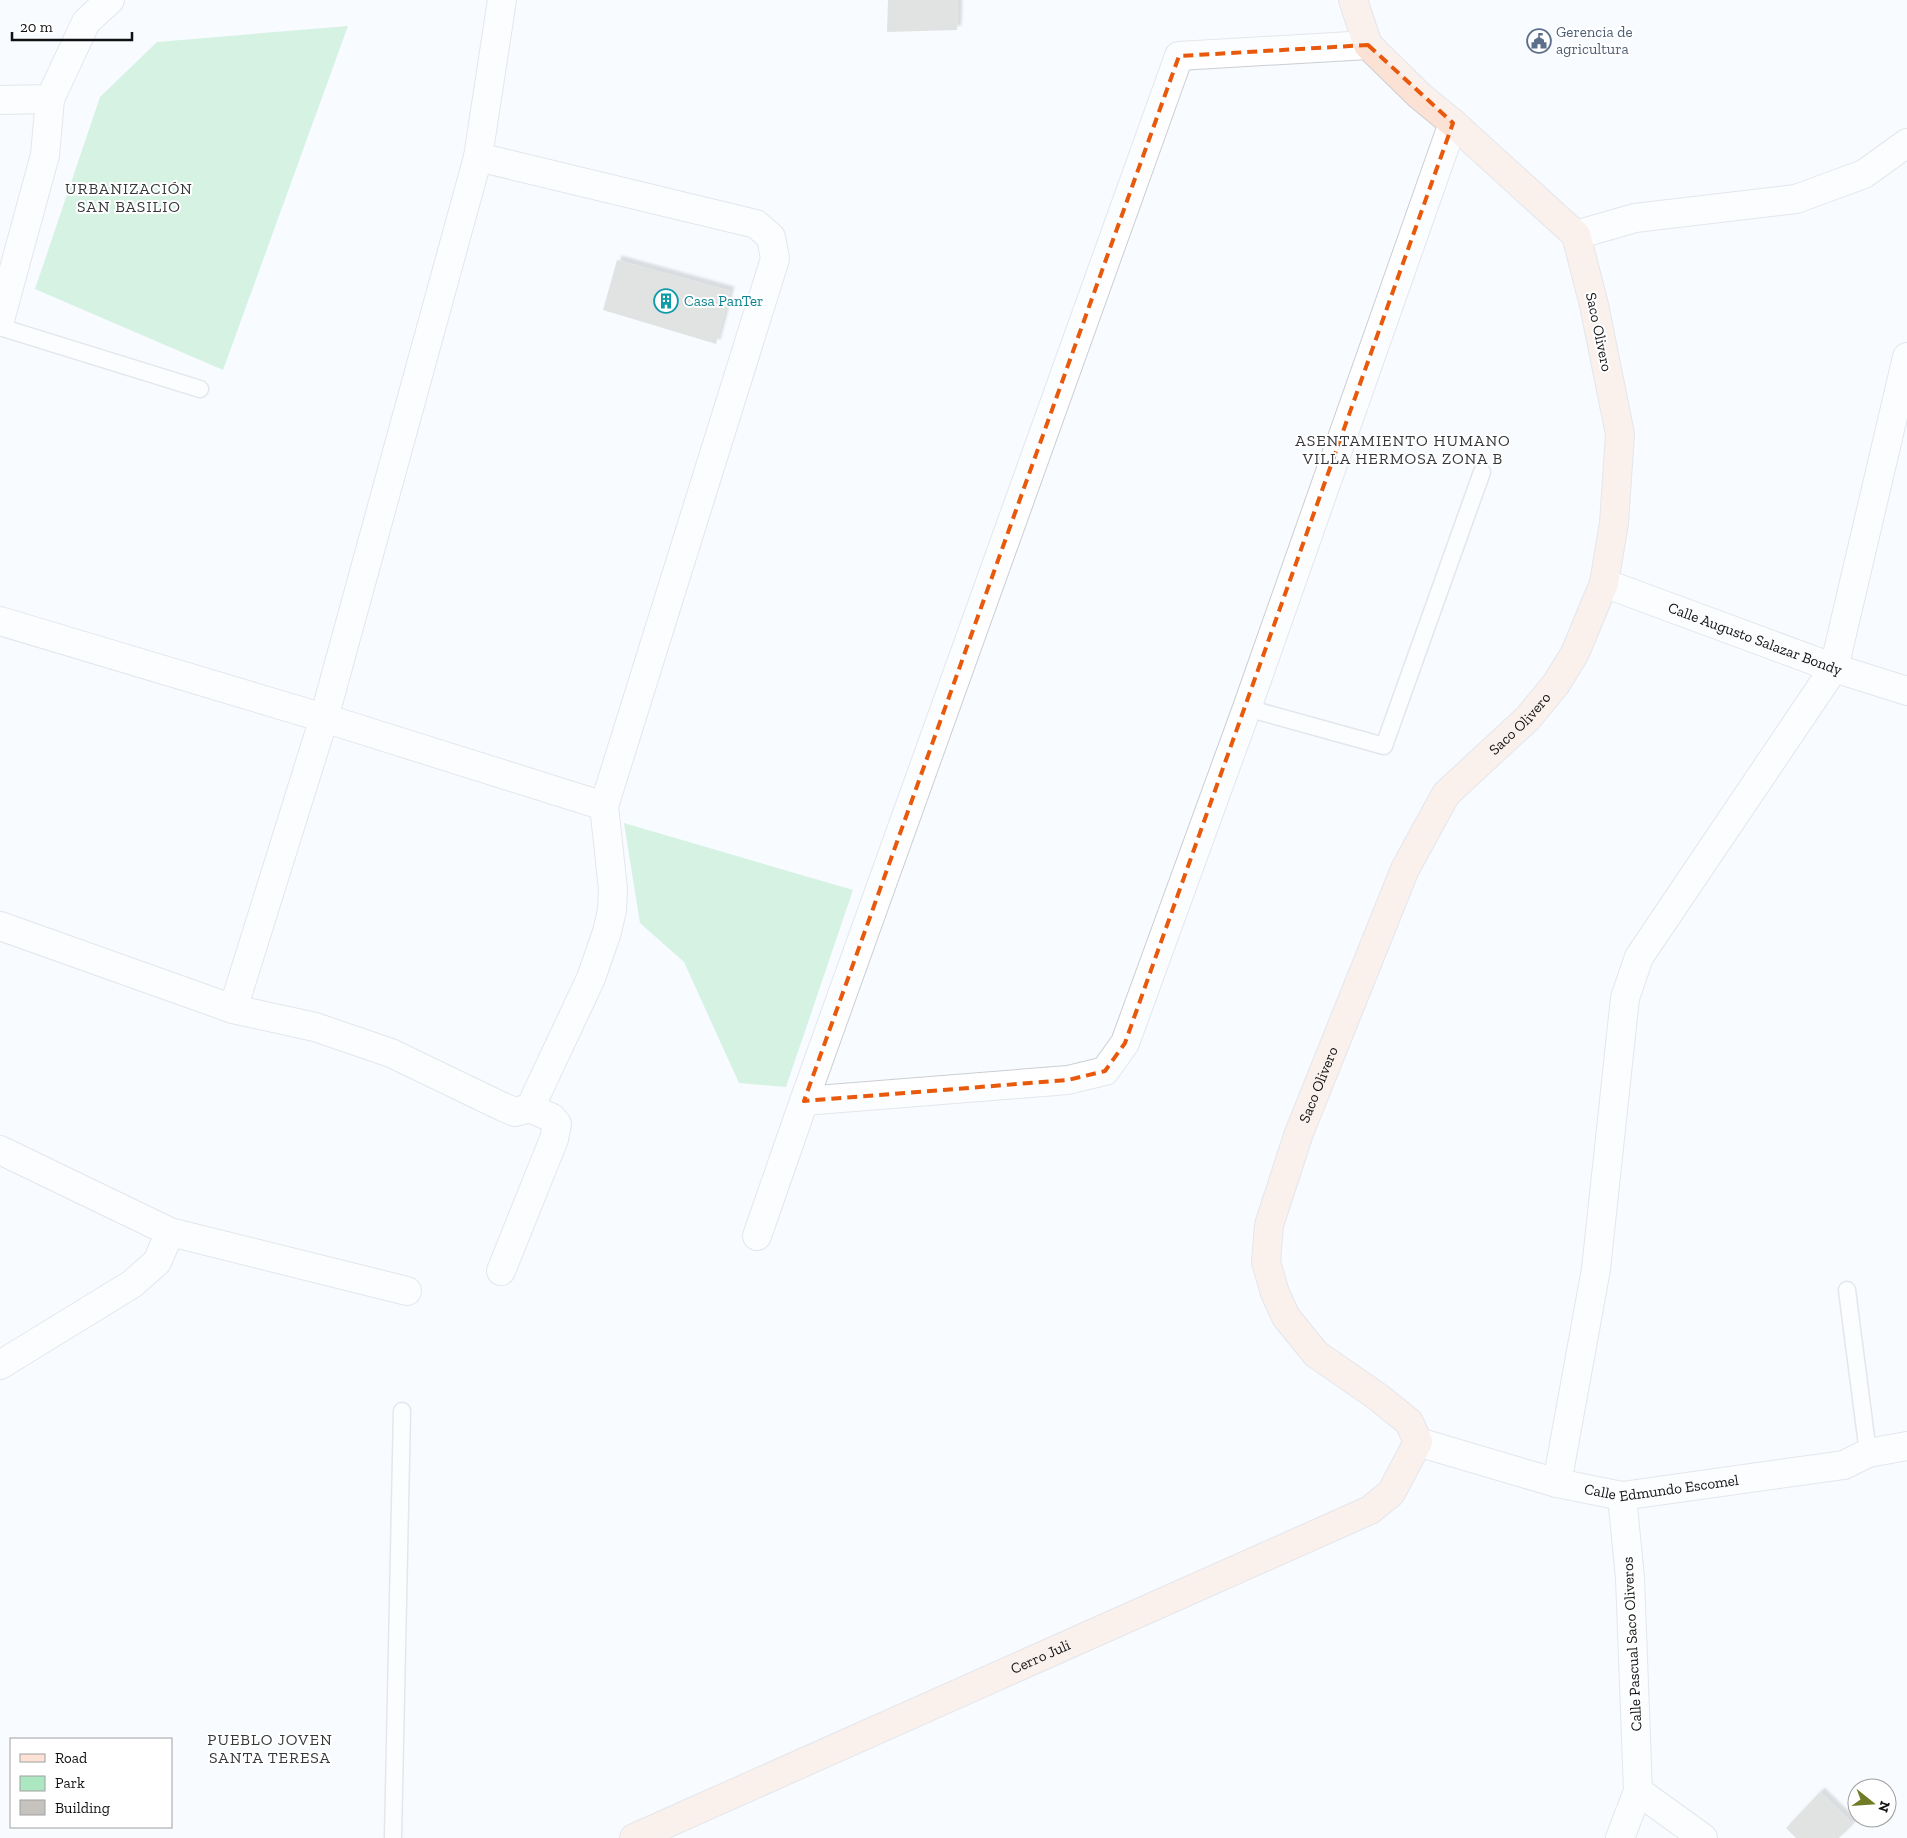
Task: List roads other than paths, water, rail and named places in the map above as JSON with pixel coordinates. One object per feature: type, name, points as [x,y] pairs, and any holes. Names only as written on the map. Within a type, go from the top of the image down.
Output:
[{"type":"street","points":[[0,320],[45,156],[50,99],[86,22],[110,0]]},
{"type":"street","points":[[233,1010],[324,718],[478,158],[502,0]]},
{"type":"street","points":[[1353,0],[1368,45],[1420,96],[1453,123],[1576,235],[1635,218],[1796,199],[1864,174],[1907,142]]},
{"type":"street","points":[[757,1236],[1180,56],[1368,45]]},
{"type":"street","points":[[0,100],[50,99]]},
{"type":"street","points":[[804,1101],[1068,1080],[1105,1071],[1125,1043],[1247,708],[1453,123]]},
{"type":"street","points":[[478,158],[756,224],[771,237],[775,259],[604,806],[613,890],[612,910],[607,932],[591,978],[530,1108]]},
{"type":"street","name":"Saco Olivero","points":[[1418,1442],[1409,1422],[1378,1397],[1316,1354],[1286,1318],[1275,1293],[1266,1262],[1269,1224],[1298,1133],[1406,869],[1446,794],[1528,718],[1556,684],[1575,653],[1604,583],[1614,523],[1620,434],[1594,305],[1576,235]]},
{"type":"street","points":[[1557,1483],[1596,1269],[1625,998],[1639,956],[1834,668],[1907,357]]},
{"type":"street","name":"Calle Augusto Salazar Bondy","points":[[1604,583],[1834,668],[1907,691]]},
{"type":"street","points":[[0,621],[324,718],[604,806]]},
{"type":"street","points":[[0,926],[233,1010],[315,1027],[391,1053],[509,1110],[515,1112],[530,1108],[552,1118],[557,1124],[554,1139],[501,1271]]},
{"type":"street","points":[[0,1150],[170,1232],[407,1291]]},
{"type":"street","points":[[0,1365],[132,1284],[157,1262],[170,1232]]},
{"type":"street","name":"Calle Edmundo Escomel","points":[[1418,1442],[1557,1483],[1622,1496],[1844,1465],[1868,1453],[1907,1446]]},
{"type":"street","name":"Cerro Juli","points":[[634,1838],[1370,1510],[1391,1492],[1418,1442]]},
{"type":"street","name":"Calle Pascual Saco Oliveros","points":[[1622,1496],[1630,1578],[1638,1791]]},
{"type":"street","points":[[1620,1838],[1638,1791],[1703,1838]]},
{"type":"lane","points":[[0,327],[200,390]]},
{"type":"lane","points":[[1247,708],[1384,746],[1482,472]]},
{"type":"lane","points":[[1847,1290],[1868,1453]]},
{"type":"lane","points":[[393,1838],[402,1411]]},
{"type":"place","name":"Gerencia de agricultura","points":[[1539,41]]},
{"type":"place","name":"Casa PanTer","points":[[666,301]]},
{"type":"district","name":"URBANIZACIÓN SAN BASILIO","points":[[129,197]]},
{"type":"district","name":"ASENTAMIENTO HUMANO VILLA HERMOSA ZONA B","points":[[1403,449]]},
{"type":"district","name":"PUEBLO JOVEN SANTA TERESA","points":[[270,1748]]}]
